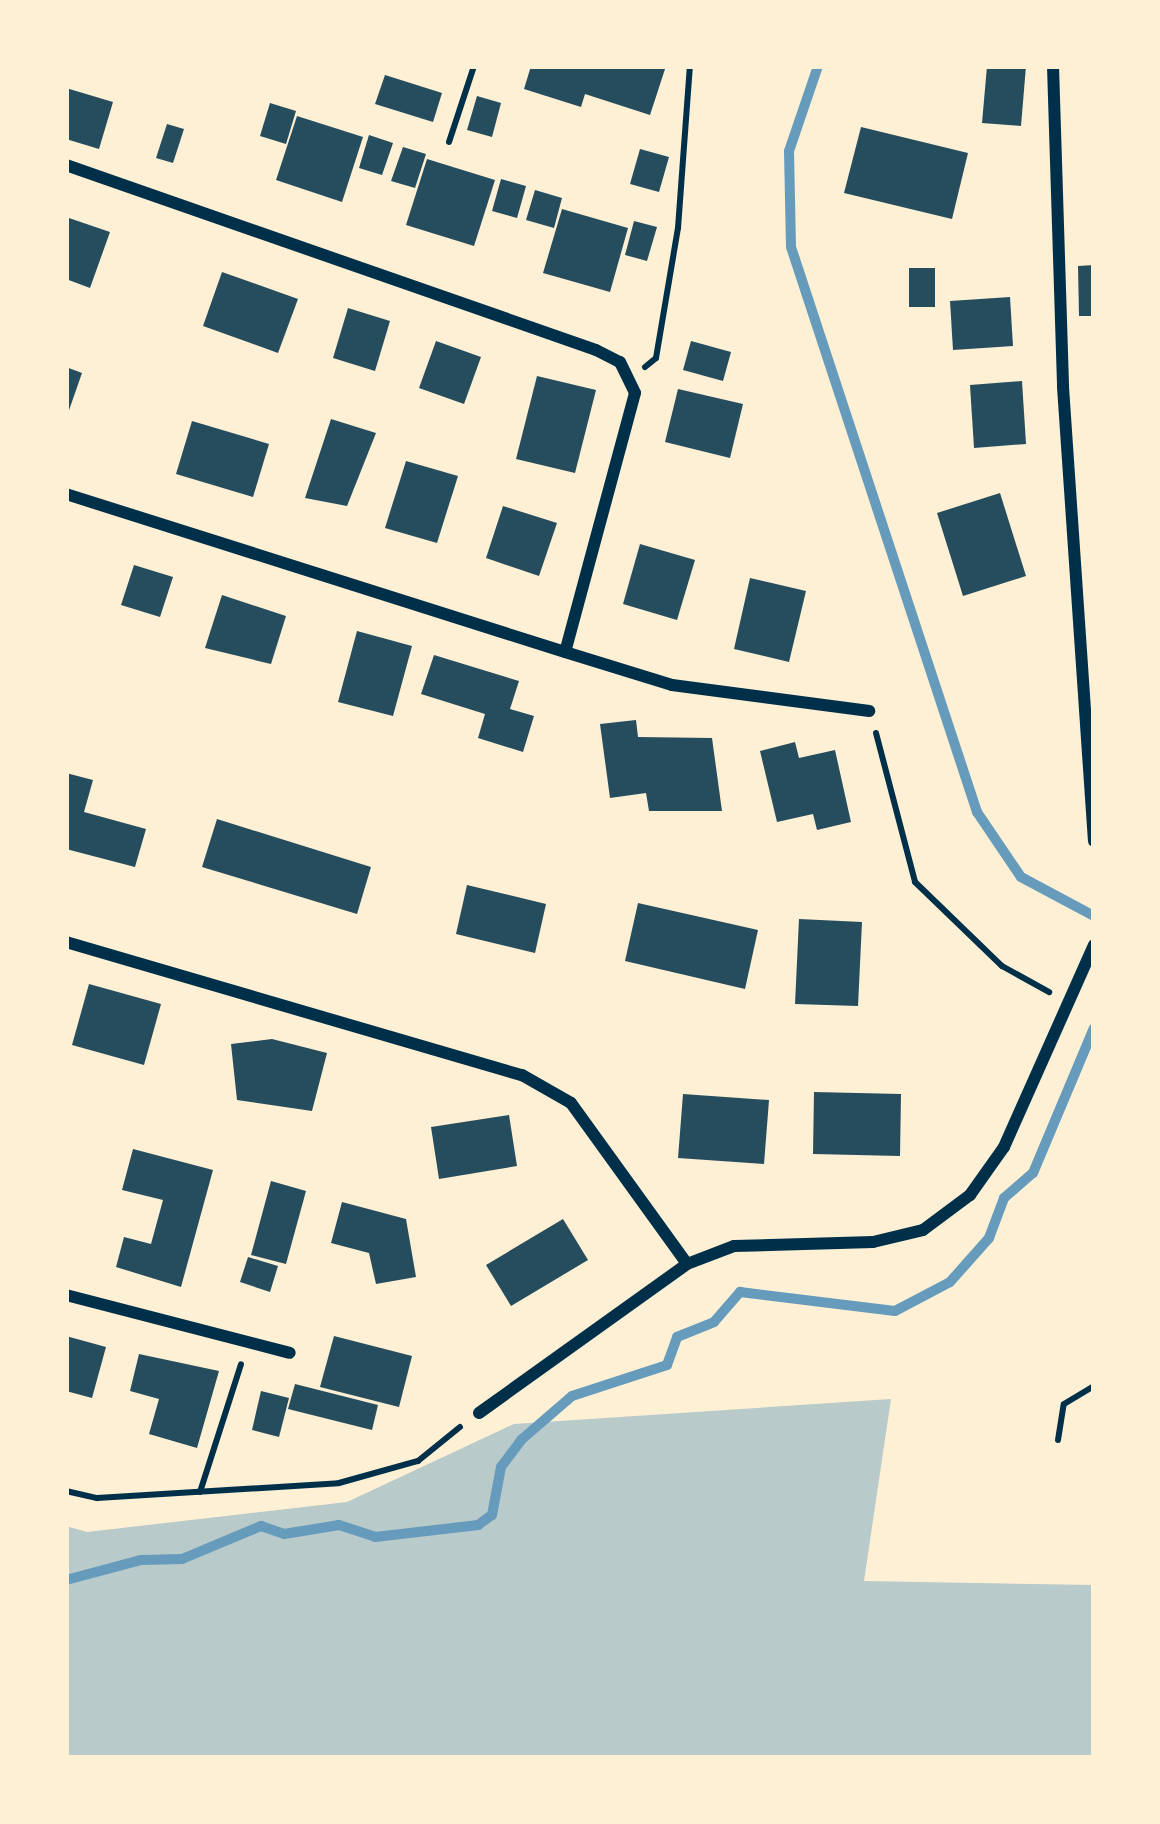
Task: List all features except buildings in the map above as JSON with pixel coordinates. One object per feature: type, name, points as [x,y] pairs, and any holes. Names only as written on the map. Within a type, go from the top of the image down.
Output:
[{"type":"street","points":[[1053,66],[1064,410],[1094,842]]},
{"type":"street","points":[[66,165],[596,350],[632,377],[634,412],[565,652]]},
{"type":"street","points":[[66,494],[672,685],[869,711]]},
{"type":"street","points":[[66,942],[522,1075],[571,1103],[687,1264]]},
{"type":"street","points":[[479,1412],[687,1264],[734,1246],[873,1242],[923,1230],[970,1195],[1004,1147],[1094,945]]},
{"type":"street","points":[[66,1295],[290,1353]]},
{"type":"path","points":[[449,142],[474,66]]},
{"type":"path","points":[[632,377],[656,358],[689,143],[690,66]]},
{"type":"path","points":[[869,711],[915,882],[1002,966],[1068,1002]]},
{"type":"path","points":[[200,1492],[248,1342]]},
{"type":"path","points":[[1058,1440],[1064,1404],[1094,1386]]},
{"type":"path","points":[[66,1491],[97,1498],[339,1483],[418,1461],[479,1412]]},
{"type":"shaded area","points":[[891,1399],[864,1581],[1094,1585],[1094,1758],[66,1758],[66,1526],[87,1532],[347,1502],[514,1424]]},
{"type":"waterway","points":[[818,66],[789,151],[791,247],[977,812],[1021,877],[1094,916]]},
{"type":"waterway","points":[[66,1580],[141,1560],[182,1559],[261,1526],[284,1534],[339,1525],[375,1537],[478,1525],[492,1515],[501,1467],[521,1440],[572,1396],[667,1365],[677,1337],[714,1322],[740,1292],[895,1311],[950,1282],[989,1238],[1004,1198],[1033,1173],[1094,1028]]}]
